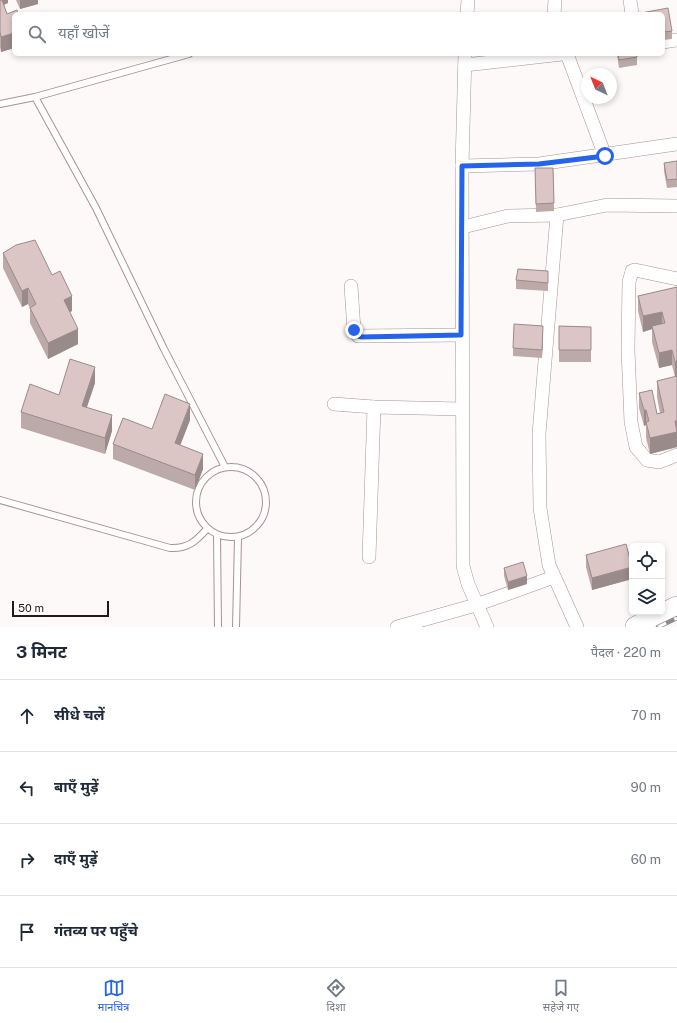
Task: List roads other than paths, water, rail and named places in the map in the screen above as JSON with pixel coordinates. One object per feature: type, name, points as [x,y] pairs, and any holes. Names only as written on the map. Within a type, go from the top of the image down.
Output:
[{"type":"highway","points":[[636,627],[677,607]]},
{"type":"street","points":[[467,12],[468,0]]},
{"type":"street","points":[[554,12],[555,0]]},
{"type":"street","points":[[630,0],[632,12]]},
{"type":"street","points":[[665,42],[677,40]]},
{"type":"street","points":[[486,627],[476,605],[463,566],[461,335],[463,227],[462,166],[465,60],[536,56]]},
{"type":"street","points":[[569,56],[605,156]]},
{"type":"street","points":[[462,166],[539,164],[605,156],[677,144]]},
{"type":"street","points":[[463,227],[508,216],[557,215],[607,205],[677,206]]},
{"type":"street","points":[[557,215],[539,434],[540,508],[549,566],[577,627]]},
{"type":"street","points":[[677,279],[635,270],[632,271],[629,282],[628,350],[631,422],[636,447],[647,460],[659,462],[677,455]]},
{"type":"street","points":[[351,286],[354,330],[358,336],[461,335]]},
{"type":"street","points":[[334,404],[374,407],[461,409]]},
{"type":"street","points":[[369,557],[374,407]]},
{"type":"street","points":[[397,627],[476,605],[554,577]]},
{"type":"lane","points":[[0,104],[36,97],[182,56]]},
{"type":"lane","points":[[36,97],[96,208],[164,349],[225,467]]},
{"type":"lane","points":[[225,467],[241,468],[255,475],[264,488],[267,503],[263,519],[252,530],[238,538],[228,538],[217,535],[207,529],[198,516],[196,500],[200,485],[211,474],[225,467]]},
{"type":"lane","points":[[0,500],[170,548],[182,548],[190,545],[207,529]]},
{"type":"lane","points":[[217,535],[218,627]]},
{"type":"lane","points":[[236,627],[238,538]]},
{"type":"railway","points":[[658,627],[677,618]]}]
